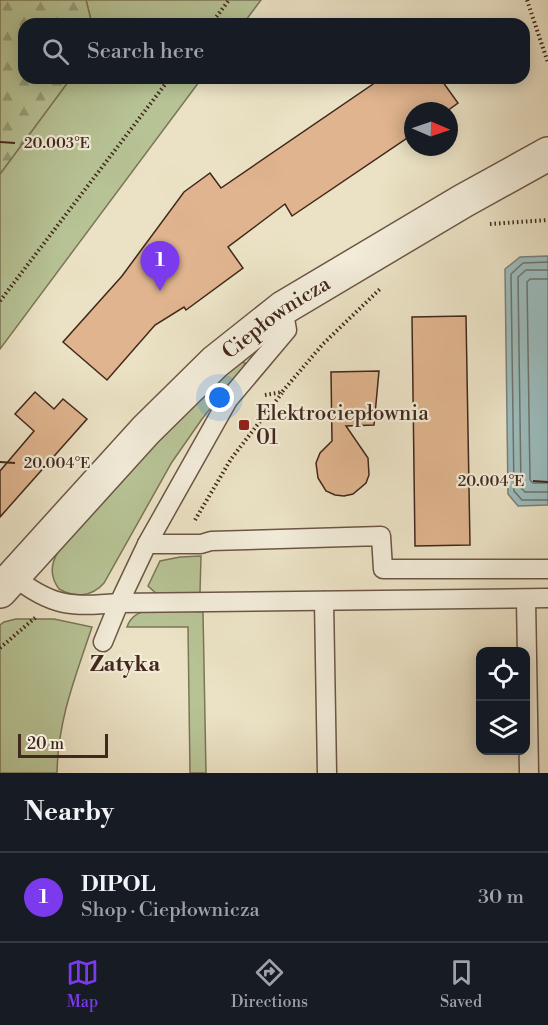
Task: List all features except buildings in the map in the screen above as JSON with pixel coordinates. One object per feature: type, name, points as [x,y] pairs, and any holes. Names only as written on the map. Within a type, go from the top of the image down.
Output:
[{"type":"street","name":"Ciepłownicza","points":[[7,584],[146,430],[215,362],[283,308],[463,201],[548,154]]},
{"type":"lane","points":[[103,642],[147,544],[228,400],[287,330],[283,308]]},
{"type":"lane","points":[[147,544],[201,544],[211,541],[381,536],[383,569],[548,569]]},
{"type":"lane","points":[[7,584],[32,591],[62,604],[88,605],[548,598]]},
{"type":"lane","points":[[526,599],[529,773]]},
{"type":"lane","points":[[324,601],[327,773]]},
{"type":"path","points":[[216,18],[229,0]]},
{"type":"path","points":[[527,0],[548,63]]},
{"type":"path","points":[[0,301],[165,84]]},
{"type":"path","points":[[481,224],[548,220]]},
{"type":"path","points":[[194,529],[195,519],[231,459],[282,392],[323,344],[383,287]]},
{"type":"path","points":[[228,400],[282,392]]},
{"type":"path","points":[[0,648],[30,624],[50,600]]},
{"type":"green space","points":[[0,0],[86,0],[90,18],[18,18],[18,84],[67,84],[0,174]]},
{"type":"green space","points":[[86,0],[261,0],[248,18],[90,18]]},
{"type":"green space","points":[[67,84],[198,84],[0,349],[0,174]]},
{"type":"green space","points":[[241,361],[245,363],[244,366],[172,462],[104,583],[94,591],[83,595],[71,594],[59,589],[52,571],[58,552],[200,395]]},
{"type":"green space","points":[[201,556],[200,592],[203,594],[158,595],[148,586],[160,561]]},
{"type":"green space","points":[[150,609],[203,612],[206,773],[190,773],[188,627],[127,627],[133,617]]},
{"type":"green space","points":[[16,619],[54,619],[92,627],[64,717],[57,773],[0,773],[0,625]]},
{"type":"water","points":[[548,256],[548,505],[518,506],[508,494],[505,269],[520,257]]},
{"type":"place","name":"DIPOL","points":[[160,291]]},
{"type":"place","name":"Elektrociepłownia 01","points":[[244,425]]},
{"type":"district","name":"Zatyka","points":[[125,663]]}]
